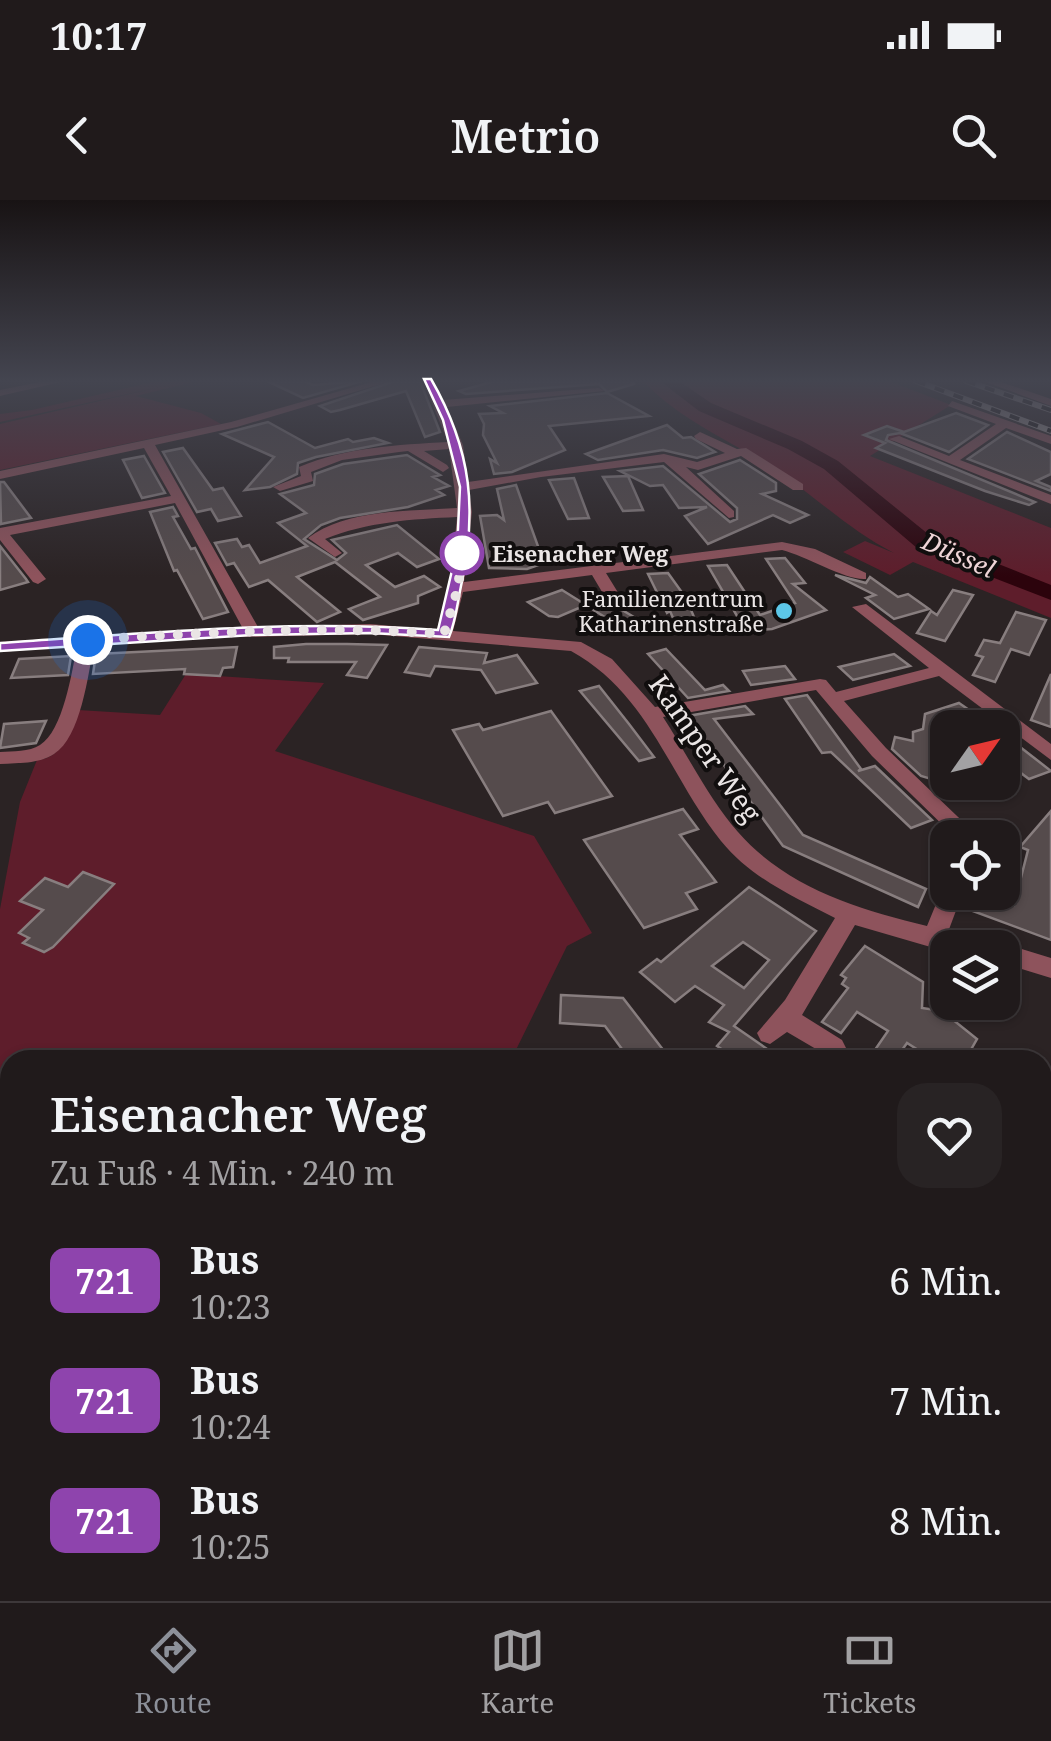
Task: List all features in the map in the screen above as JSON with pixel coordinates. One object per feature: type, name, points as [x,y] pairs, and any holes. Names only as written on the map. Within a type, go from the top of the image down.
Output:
[{"type":"street","points":[[0,475],[142,446]]},
{"type":"street","points":[[150,446],[252,630]]},
{"type":"street","points":[[280,487],[308,478],[304,470],[320,463],[435,446]]},
{"type":"street","points":[[444,634],[458,588],[464,538],[465,487],[456,446]]},
{"type":"street","points":[[722,446],[736,453]]},
{"type":"street","points":[[912,446],[1051,500]]},
{"type":"street","points":[[950,461],[971,446]]},
{"type":"street","points":[[410,448],[444,468]]},
{"type":"street","points":[[465,487],[565,469],[670,458],[698,466],[742,451],[798,487]]},
{"type":"street","points":[[670,458],[729,514]]},
{"type":"street","points":[[38,579],[2,535],[34,522],[51,524],[181,498]]},
{"type":"street","points":[[354,546],[329,555],[316,538],[341,527],[465,512]]},
{"type":"street","points":[[424,514],[454,538],[464,538]]},
{"type":"street","points":[[458,588],[796,548],[861,576]]},
{"type":"street","points":[[598,570],[614,599]]},
{"type":"street","points":[[860,606],[1051,754]]},
{"type":"street","name":"Kamper Weg","points":[[0,647],[252,630],[370,629],[575,646],[606,664],[651,713],[740,849],[790,886],[849,915],[930,938]]},
{"type":"street","points":[[0,758],[44,752],[52,746],[64,727],[88,640]]},
{"type":"street","points":[[832,699],[942,670]]},
{"type":"street","points":[[651,713],[820,684],[879,752],[951,820]]},
{"type":"street","points":[[832,1048],[777,1025],[849,915]]},
{"type":"street","points":[[1020,959],[1051,968]]},
{"type":"shaded area","points":[[0,446],[113,446],[0,470]]},
{"type":"shaded area","points":[[736,446],[885,446],[870,456],[1051,528],[1051,618],[913,562],[890,575],[843,552],[865,541],[894,553],[849,525],[779,472]]},
{"type":"shaded area","points":[[186,674],[324,683],[275,751],[534,836],[592,933],[567,946],[516,1050],[0,1050],[0,909],[20,802],[37,760],[59,749],[78,710],[160,715]]},
{"type":"building","points":[[250,446],[371,446],[298,463],[297,474],[270,487],[245,490],[274,457]]},
{"type":"building","points":[[489,446],[563,446],[565,450],[512,472],[494,474],[490,459],[497,463]]},
{"type":"building","points":[[607,446],[706,446],[715,452],[697,458],[663,450],[598,460],[586,454]]},
{"type":"building","points":[[901,446],[1035,502],[1029,505],[876,448]]},
{"type":"building","points":[[935,446],[957,446],[949,452]]},
{"type":"building","points":[[986,446],[1039,446],[1051,452],[1051,474],[1036,481],[1051,487],[1051,491],[968,459]]},
{"type":"building","points":[[183,448],[213,490],[223,488],[241,516],[218,521],[211,509],[197,512],[163,452]]},
{"type":"building","points":[[407,455],[440,475],[433,477],[449,486],[436,490],[444,495],[408,507],[340,518],[321,525],[304,539],[337,560],[346,553],[332,540],[397,525],[439,559],[417,567],[398,553],[366,565],[395,587],[424,576],[440,587],[418,596],[418,603],[363,620],[349,609],[380,597],[335,562],[297,577],[340,612],[317,622],[268,580],[249,587],[234,563],[227,565],[215,543],[237,539],[242,547],[249,545],[260,563],[307,546],[278,523],[306,513],[280,494],[314,485],[315,474],[343,464]]},
{"type":"building","points":[[144,456],[165,493],[142,498],[123,460]]},
{"type":"building","points":[[740,460],[776,483],[776,491],[762,494],[808,515],[790,523],[773,515],[708,544],[685,516],[707,507],[679,508],[663,485],[650,486],[620,471],[663,466],[730,522],[737,519],[737,508],[699,474]]},
{"type":"building","points":[[628,476],[643,510],[623,511],[603,477]]},
{"type":"building","points":[[574,478],[589,518],[568,519],[549,480]]},
{"type":"building","points":[[0,482],[4,482],[31,518],[1,524]]},
{"type":"building","points":[[516,485],[544,563],[527,569],[489,568],[480,516],[497,515],[504,520],[497,489]]},
{"type":"building","points":[[173,507],[178,516],[173,517],[191,549],[195,548],[228,612],[203,619],[177,570],[174,571],[150,512]]},
{"type":"building","points":[[0,546],[26,579],[28,582],[0,590]]},
{"type":"building","points":[[785,558],[805,583],[793,584],[826,610],[772,629],[729,632],[727,626],[740,621],[708,566],[727,565],[760,615],[795,603],[766,559]]},
{"type":"building","points":[[668,573],[694,617],[673,618],[670,611],[667,613],[648,574]]},
{"type":"building","points":[[835,575],[866,583],[870,577],[898,597],[908,594],[929,609],[894,619],[866,598],[875,595]]},
{"type":"building","points":[[562,590],[586,605],[558,617],[549,616],[528,602]]},
{"type":"building","points":[[953,590],[973,595],[945,641],[917,633],[931,611],[937,615]]},
{"type":"building","points":[[605,604],[644,623],[627,631],[592,609]]},
{"type":"building","points":[[1016,612],[1046,620],[1029,655],[1011,649],[995,682],[973,675],[983,657],[976,655],[984,640],[1000,643]]},
{"type":"building","points":[[387,645],[367,678],[347,675],[356,662],[288,662],[289,658],[274,658],[274,647]]},
{"type":"building","points":[[237,647],[233,667],[223,668],[220,676],[184,674],[185,669],[93,674],[96,654]]},
{"type":"building","points":[[419,647],[487,653],[484,663],[517,655],[537,683],[496,693],[481,670],[435,666],[430,676],[405,672]]},
{"type":"building","points":[[666,649],[705,690],[723,685],[729,691],[688,698],[648,654]]},
{"type":"building","points":[[894,654],[910,666],[853,680],[839,667]]},
{"type":"building","points":[[71,656],[68,675],[11,678],[19,659]]},
{"type":"building","points":[[785,666],[795,679],[751,685],[743,671]]},
{"type":"building","points":[[1051,674],[1051,727],[1031,720]]},
{"type":"building","points":[[599,686],[654,757],[639,761],[580,691]]},
{"type":"building","points":[[807,695],[861,769],[858,771],[875,766],[932,820],[911,828],[831,752],[822,753],[785,699]]},
{"type":"building","points":[[959,703],[969,710],[937,710]]},
{"type":"building","points":[[745,706],[753,714],[714,719],[803,835],[926,889],[918,907],[783,846],[688,716]]},
{"type":"building","points":[[551,711],[612,796],[555,813],[548,802],[503,816],[453,730],[479,724],[483,730]]},
{"type":"building","points":[[930,712],[930,779],[921,776],[892,749],[895,737],[913,741],[913,732],[923,729],[925,714]]},
{"type":"building","points":[[46,721],[36,743],[0,748],[4,724]]},
{"type":"building","points":[[1020,747],[1051,771],[1029,779],[1020,772]]},
{"type":"building","points":[[683,809],[698,829],[680,835],[716,882],[686,893],[697,909],[644,928],[584,840]]},
{"type":"building","points":[[1051,811],[1051,940],[970,910],[1020,910],[1020,881],[1028,850],[1020,847]]},
{"type":"building","points":[[83,872],[114,884],[53,947],[44,952],[23,943],[29,938],[19,933],[43,910],[20,901],[45,878],[68,887]]},
{"type":"building","points":[[749,887],[816,931],[734,1026],[769,1050],[723,1050],[717,1046],[729,1032],[709,1022],[724,1005],[695,986],[675,1002],[640,972],[657,959],[661,962]],"holes":[[[743,942],[769,960],[744,988],[712,966]]]},
{"type":"building","points":[[865,946],[923,982],[922,1008],[930,1009],[930,1020],[953,1020],[977,1039],[971,1050],[918,1050],[907,1043],[902,1050],[875,1050],[888,1031],[857,1012],[841,1033],[822,1022],[848,988],[842,984],[846,978],[841,975]]},
{"type":"building","points":[[561,995],[623,998],[663,1050],[623,1050],[605,1026],[560,1023]]},
{"type":"waterway","name":"Düssel","points":[[797,446],[831,465],[925,543],[1051,593]]},
{"type":"bus line","name":"721","points":[[0,647],[252,630],[370,629],[444,634],[458,588],[465,522],[465,487],[456,446]]},
{"type":"place","name":"Eisenacher Weg","points":[[462,553]]},
{"type":"place","name":"Familienzentrum Katharinenstraße","points":[[784,611]]},
{"type":"route","points":[[88,640],[252,630],[370,629],[444,634],[458,588],[462,553]]}]
